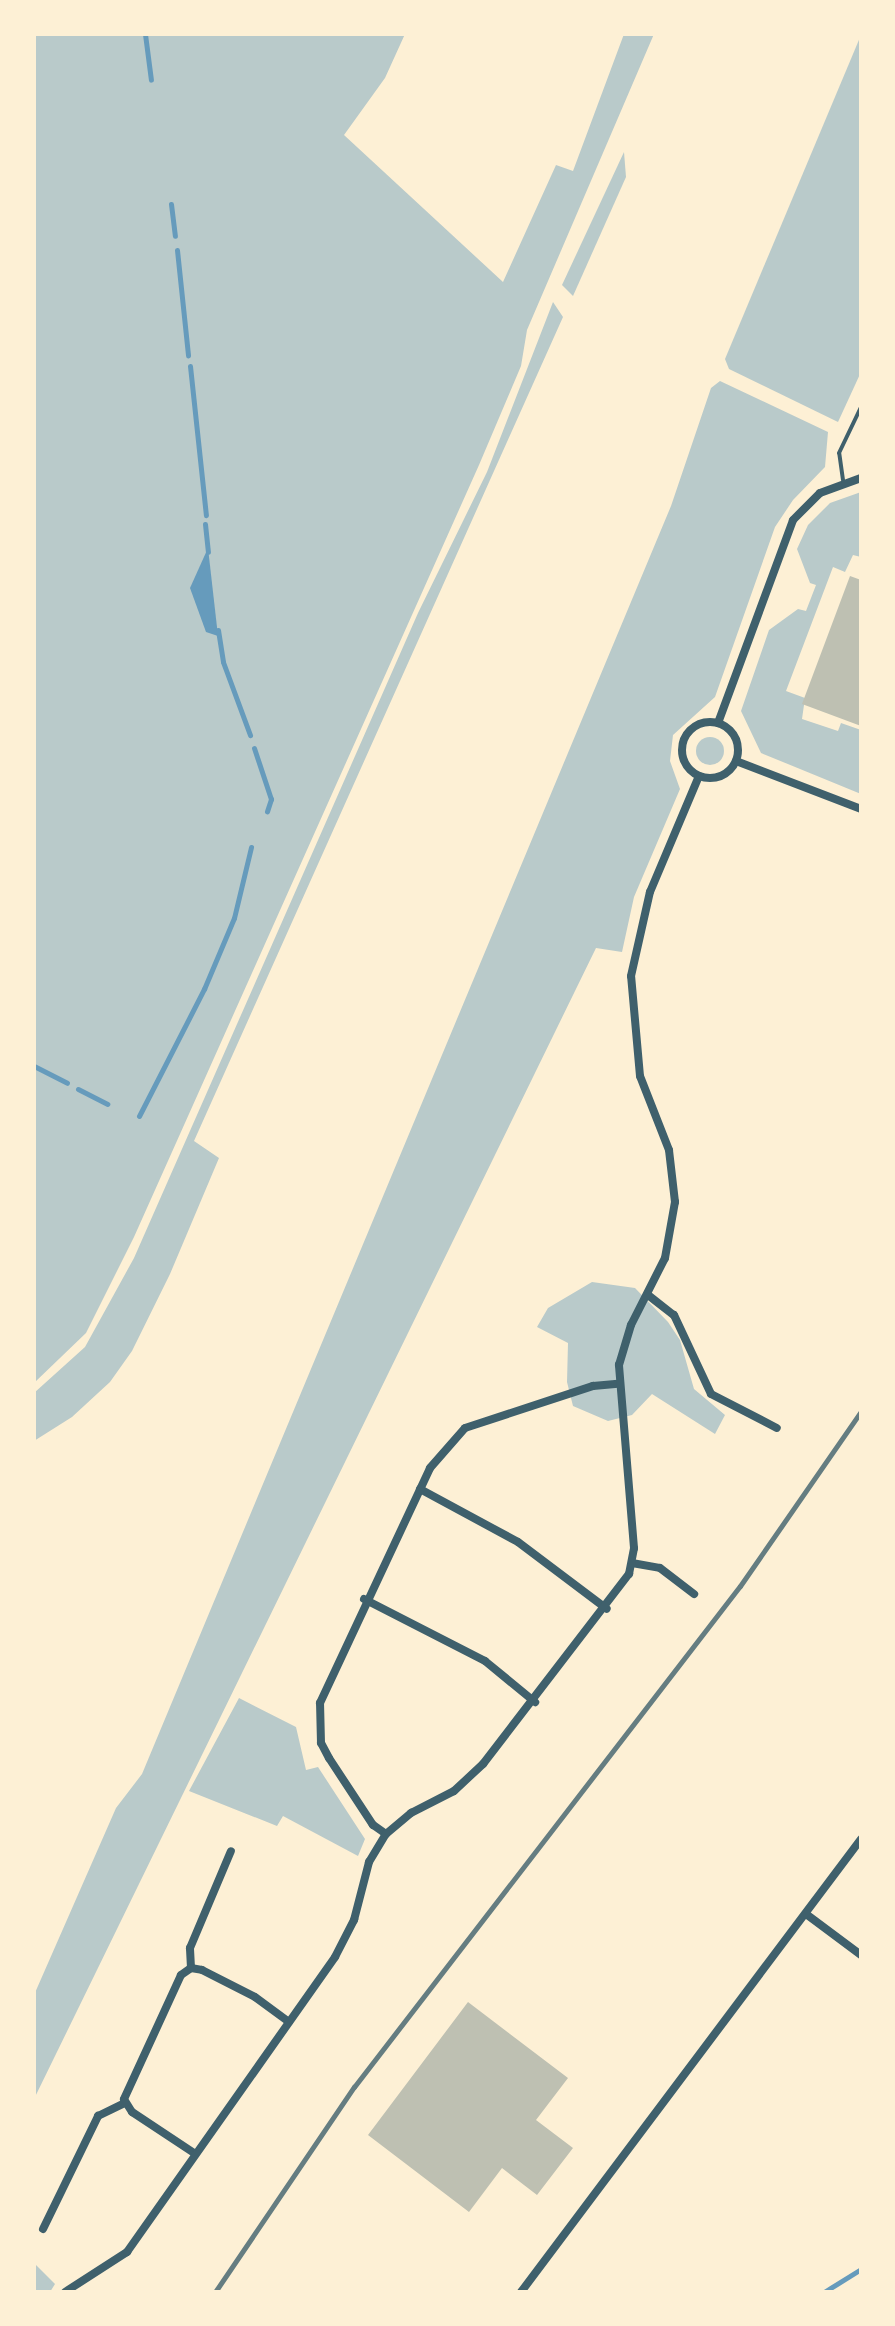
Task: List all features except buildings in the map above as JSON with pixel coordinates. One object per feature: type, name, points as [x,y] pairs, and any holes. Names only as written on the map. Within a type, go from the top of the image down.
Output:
[{"type":"street","points":[[718,723],[783,538],[804,506],[843,480],[861,478]]},
{"type":"street","points":[[718,723],[733,734],[736,761],[724,774],[699,776],[682,757],[683,741],[694,727],[718,723]]},
{"type":"street","points":[[736,761],[861,809]]},
{"type":"street","points":[[65,2292],[127,2252],[289,2022],[347,1935],[369,1862],[386,1834],[411,1813],[471,1777],[535,1702],[607,1609],[632,1563],[618,1384],[622,1347],[668,1248],[675,1202],[669,1150],[640,1076],[631,976],[650,892],[699,776]]},
{"type":"street","points":[[648,1295],[674,1315],[692,1346],[697,1374],[711,1394],[777,1428]]},
{"type":"street","points":[[386,1834],[351,1796],[321,1743],[318,1722],[324,1684],[420,1489],[440,1451],[465,1428],[593,1386],[618,1384]]},
{"type":"street","points":[[420,1489],[518,1542],[607,1609]]},
{"type":"street","points":[[632,1563],[660,1568],[694,1594]]},
{"type":"street","points":[[364,1599],[485,1661],[535,1702]]},
{"type":"street","points":[[521,2292],[861,1839]]},
{"type":"street","points":[[191,1968],[190,1948],[231,1851]]},
{"type":"street","points":[[806,1914],[861,1955]]},
{"type":"street","points":[[191,1968],[241,1989],[289,2022]]},
{"type":"street","points":[[125,2103],[128,2086],[181,1975],[191,1968]]},
{"type":"street","points":[[125,2103],[194,2153]]},
{"type":"street","points":[[43,2229],[98,2116],[125,2103]]},
{"type":"lane","points":[[843,480],[839,453],[861,407]]},
{"type":"shaded area","points":[[34,34],[405,34],[385,78],[344,135],[503,282],[556,165],[573,171],[624,34],[654,34],[527,330],[521,366],[479,465],[134,1237],[86,1333],[34,1383]]},
{"type":"shaded area","points":[[861,35],[861,372],[838,422],[729,369],[725,359]]},
{"type":"shaded area","points":[[624,152],[626,177],[573,296],[562,285]]},
{"type":"shaded area","points":[[553,302],[563,317],[194,1141],[219,1158],[170,1274],[132,1351],[110,1382],[72,1417],[34,1441],[34,1393],[85,1347],[134,1258],[418,613],[487,472]]},
{"type":"shaded area","points":[[720,381],[828,432],[825,467],[793,500],[775,527],[715,697],[673,735],[670,761],[680,789],[634,897],[622,952],[596,948],[34,2099],[34,1995],[116,1808],[142,1774],[671,506],[711,388]]},
{"type":"shaded area","points":[[861,492],[861,557],[853,555],[845,572],[833,567],[786,691],[805,698],[802,719],[838,731],[841,723],[861,730],[861,794],[761,753],[741,711],[769,630],[798,609],[806,611],[816,585],[810,583],[797,549],[808,525],[830,503]]},
{"type":"shaded area","points":[[710,737],[720,741],[724,751],[720,761],[710,765],[700,761],[696,751],[700,741]]},
{"type":"shaded area","points":[[592,1282],[635,1288],[668,1322],[680,1340],[694,1389],[725,1415],[715,1434],[652,1394],[632,1415],[608,1421],[573,1406],[567,1382],[568,1343],[537,1327],[548,1308]]},
{"type":"shaded area","points":[[239,1698],[296,1727],[306,1770],[318,1767],[365,1839],[358,1856],[283,1816],[277,1826],[189,1791]]},
{"type":"shaded area","points":[[34,2263],[55,2284],[50,2292],[34,2292]]},
{"type":"water","points":[[208,548],[218,636],[206,632],[190,588]]},
{"type":"waterway","points":[[145,34],[151,80]]},
{"type":"waterway","points":[[171,204],[175,236]]},
{"type":"waterway","points":[[177,250],[188,355]]},
{"type":"waterway","points":[[190,366],[206,515]]},
{"type":"waterway","points":[[205,524],[208,552]]},
{"type":"waterway","points":[[218,630],[223,662],[250,735]]},
{"type":"waterway","points":[[254,748],[271,799],[267,811]]},
{"type":"waterway","points":[[139,1116],[204,989],[234,918],[251,847]]},
{"type":"waterway","points":[[34,1066],[67,1083]]},
{"type":"waterway","points":[[78,1089],[107,1104]]},
{"type":"waterway","points":[[824,2292],[861,2269]]},
{"type":"railway","points":[[215,2292],[354,2087],[740,1586],[861,1411]]}]
